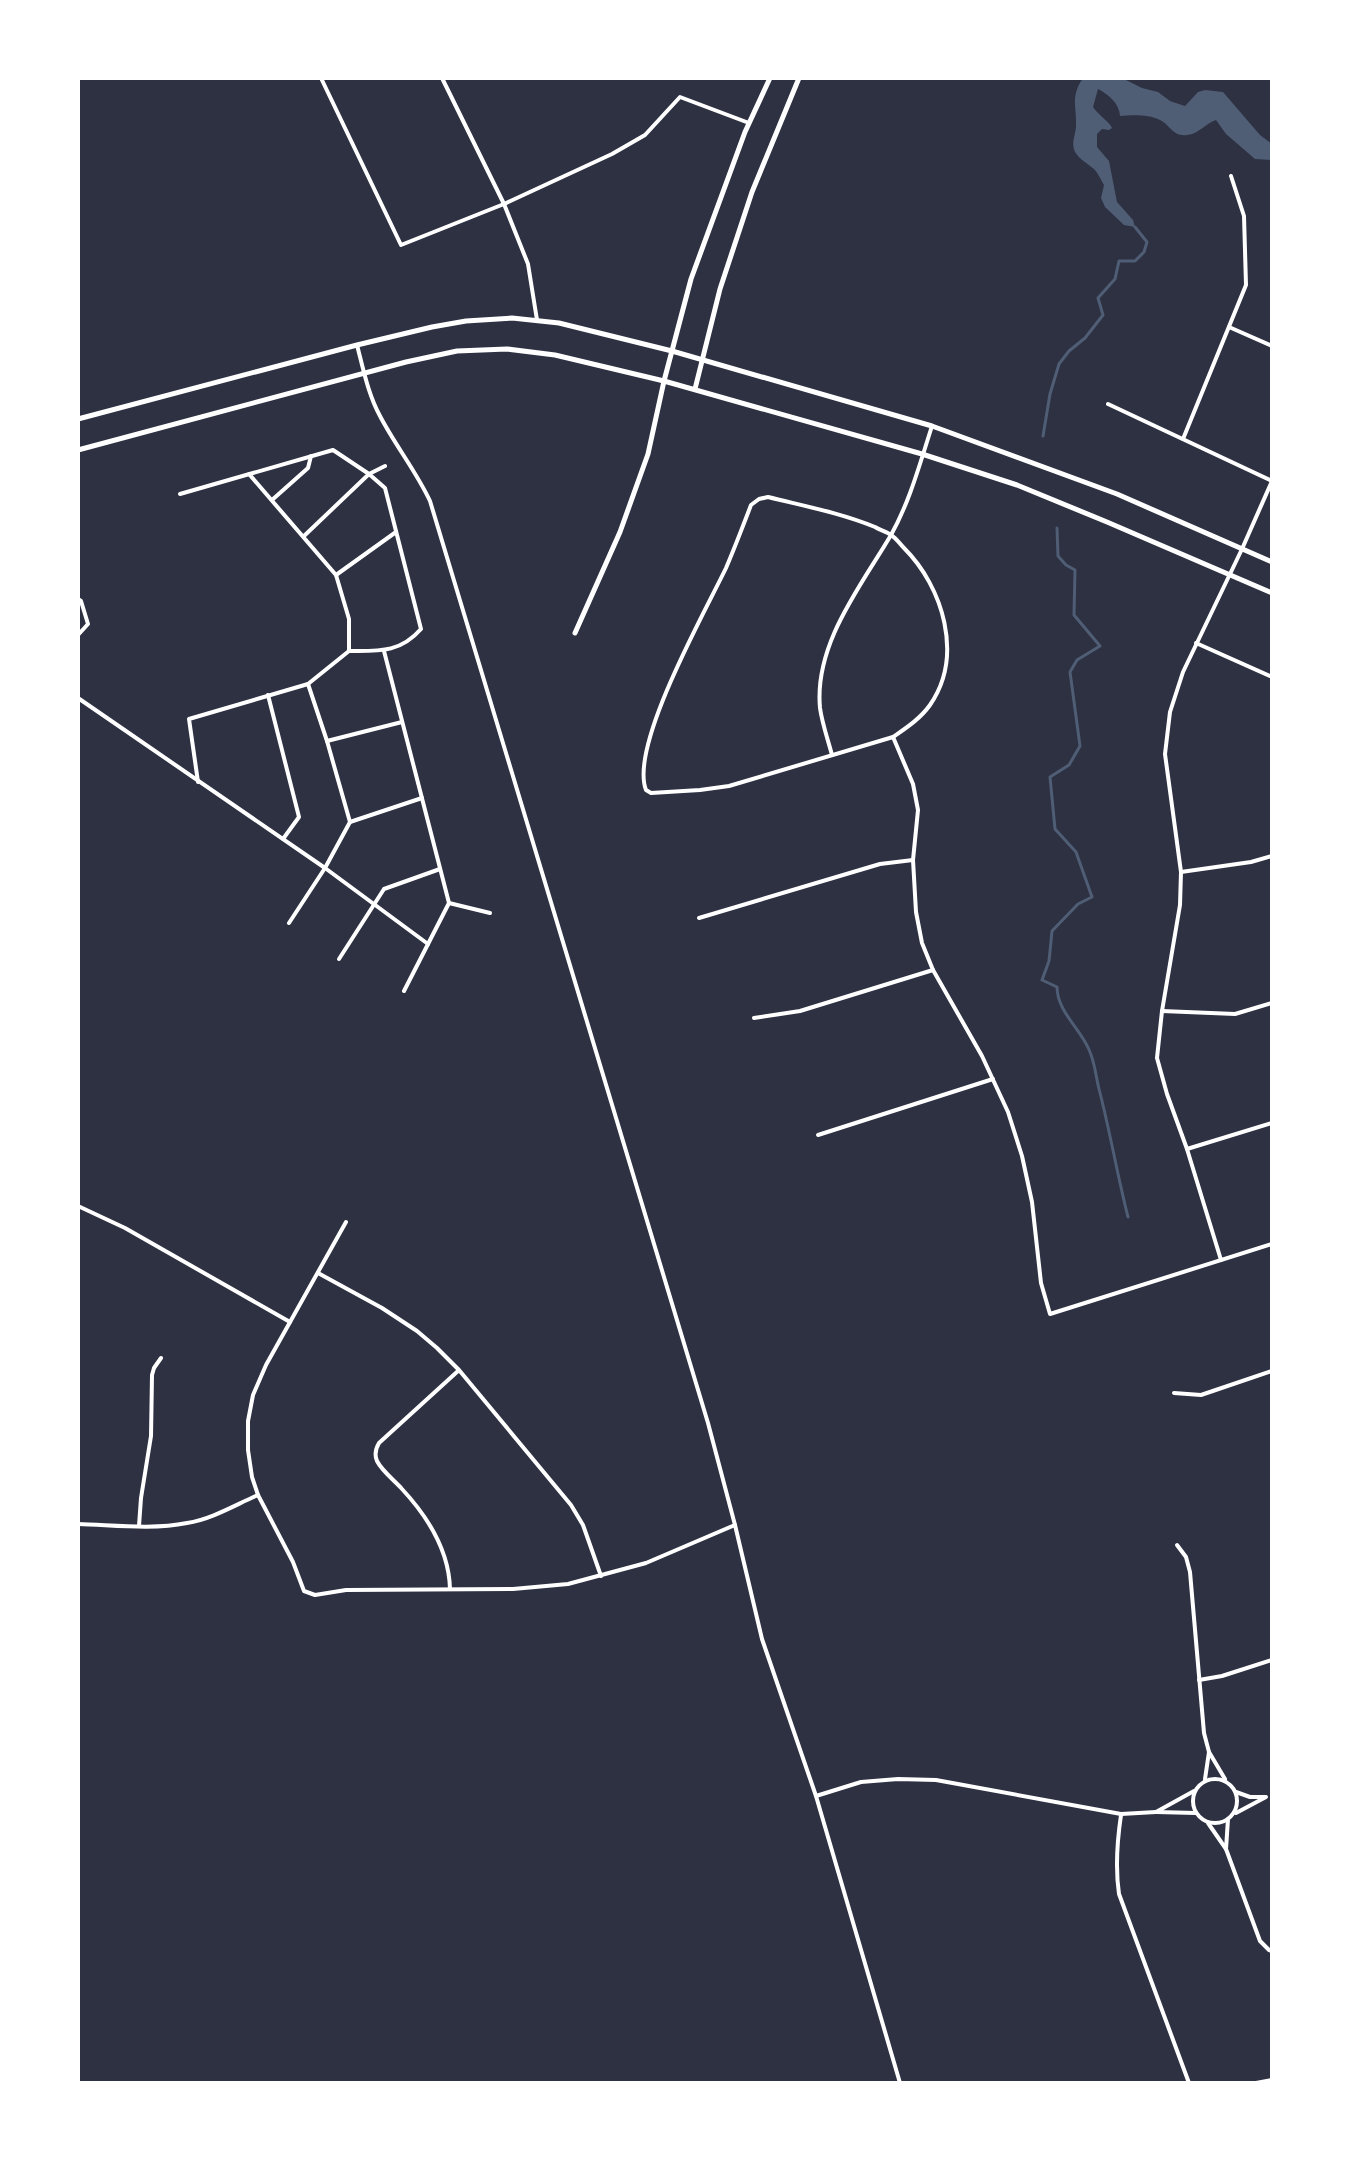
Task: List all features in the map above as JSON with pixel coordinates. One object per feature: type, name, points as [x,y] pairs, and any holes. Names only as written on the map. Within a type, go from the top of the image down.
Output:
[{"type":"street","points":[[321,78],[401,245],[504,204],[600,159],[645,135],[680,97],[749,123]]},
{"type":"street","points":[[442,78],[504,204],[528,264],[537,321]]},
{"type":"street","points":[[575,633],[620,532],[648,454],[691,279],[749,123],[770,78]]},
{"type":"street","points":[[695,389],[720,289],[752,192],[799,78]]},
{"type":"street","points":[[1183,439],[1246,285],[1244,216],[1231,176]]},
{"type":"street","points":[[78,419],[357,345],[466,321],[512,318],[559,323],[702,359],[932,426],[1117,494],[1272,562]]},
{"type":"street","points":[[1229,327],[1272,346]]},
{"type":"street","points":[[357,345],[377,412],[420,479],[430,501],[694,1377],[735,1525],[762,1639],[816,1796],[900,2083]]},
{"type":"street","points":[[78,450],[457,351],[507,349],[555,355],[664,381],[922,454],[1017,485],[1272,593]]},
{"type":"street","points":[[1108,404],[1272,481],[1183,672],[1170,712],[1165,754],[1181,872],[1180,905],[1157,1058],[1221,1260]]},
{"type":"street","points":[[832,755],[820,708],[820,683],[825,659],[855,591],[908,501],[932,426]]},
{"type":"street","points":[[180,494],[333,450],[385,488],[421,629],[410,642],[384,651],[349,651],[308,684],[189,719],[198,782]]},
{"type":"street","points":[[272,500],[308,468],[311,456]]},
{"type":"street","points":[[304,536],[369,474],[385,466]]},
{"type":"street","points":[[249,474],[336,575],[349,619],[349,651]]},
{"type":"street","points":[[768,497],[860,521],[891,534],[918,562],[934,588],[944,619],[948,650],[943,679],[930,705],[911,725],[893,737],[729,786],[658,793],[646,790],[644,767],[657,714],[675,670],[728,563],[751,505],[768,497]]},
{"type":"street","points":[[336,575],[397,531]]},
{"type":"street","points":[[78,599],[88,624],[78,635]]},
{"type":"street","points":[[1196,643],[1272,677]]},
{"type":"street","points":[[384,651],[449,903],[404,991]]},
{"type":"street","points":[[308,684],[350,822]]},
{"type":"street","points":[[268,694],[299,817],[283,839]]},
{"type":"street","points":[[78,698],[325,868],[428,944]]},
{"type":"street","points":[[327,741],[402,722]]},
{"type":"street","points":[[893,737],[913,784],[918,810],[913,860],[916,912],[922,943],[933,970],[1008,1112],[1032,1202],[1041,1283],[1050,1314],[1272,1244]]},
{"type":"street","points":[[289,923],[350,822],[422,798]]},
{"type":"street","points":[[1181,872],[1272,856]]},
{"type":"street","points":[[699,918],[880,864],[913,860]]},
{"type":"street","points":[[339,959],[384,889],[440,869]]},
{"type":"street","points":[[449,903],[490,913]]},
{"type":"street","points":[[754,1018],[800,1011],[933,970]]},
{"type":"street","points":[[1162,1011],[1235,1014],[1272,1003]]},
{"type":"street","points":[[818,1135],[993,1079]]},
{"type":"street","points":[[1187,1149],[1272,1123]]},
{"type":"street","points":[[78,1206],[125,1228],[290,1322]]},
{"type":"street","points":[[346,1222],[266,1365],[253,1395],[248,1421],[252,1477],[304,1591],[315,1595],[346,1590],[546,1587],[646,1563],[735,1525]]},
{"type":"street","points":[[317,1273],[417,1331],[459,1370],[571,1505],[583,1525],[601,1576]]},
{"type":"street","points":[[139,1526],[151,1436],[152,1375],[161,1358]]},
{"type":"street","points":[[450,1589],[448,1570],[436,1534],[413,1500],[378,1462],[376,1452],[379,1443],[459,1370]]},
{"type":"street","points":[[1174,1393],[1201,1395],[1272,1371]]},
{"type":"street","points":[[78,1524],[163,1527],[189,1523],[258,1495]]},
{"type":"street","points":[[1177,1545],[1186,1557],[1190,1572],[1204,1733],[1209,1752],[1236,1792],[1250,1797],[1269,1796]]},
{"type":"street","points":[[1199,1680],[1272,1660]]},
{"type":"street","points":[[1156,1812],[1194,1791],[1204,1780],[1209,1752]]},
{"type":"street","points":[[1204,1780],[1219,1778],[1226,1781]]},
{"type":"street","points":[[816,1796],[861,1782],[936,1780],[1121,1814],[1196,1813]]},
{"type":"street","points":[[1194,1791],[1192,1799],[1196,1813],[1207,1822],[1226,1849],[1260,1941],[1270,1950]]},
{"type":"street","points":[[1233,1814],[1236,1792]]},
{"type":"street","points":[[1207,1822],[1228,1819],[1269,1796]]},
{"type":"street","points":[[1121,1814],[1116,1873],[1119,1894],[1189,2083]]},
{"type":"street","points":[[1226,1849],[1228,1819]]},
{"type":"street","points":[[1256,2083],[1272,2080]]},
{"type":"water","points":[[1083,78],[1122,78],[1185,106],[1198,92],[1223,92],[1260,135],[1272,144],[1272,160],[1255,159],[1226,134],[1216,120],[1195,133],[1182,135],[1155,118],[1120,116],[1113,100],[1098,89],[1093,107],[1112,128],[1102,129],[1097,134],[1097,147],[1109,161],[1117,202],[1133,220],[1135,227],[1124,225],[1105,207],[1101,198],[1104,185],[1097,172],[1074,149],[1075,96]]},
{"type":"waterway","points":[[1043,436],[1059,364],[1103,315],[1098,298],[1115,279],[1119,261],[1135,261],[1144,252],[1147,242],[1135,227]]},
{"type":"waterway","points":[[1057,528],[1058,556],[1075,570],[1074,615],[1100,646],[1077,660],[1070,672],[1080,746],[1069,765],[1050,777],[1055,829],[1076,852],[1092,897],[1078,904],[1052,931],[1049,961],[1042,980],[1057,987],[1061,1005],[1092,1057],[1128,1217]]}]
